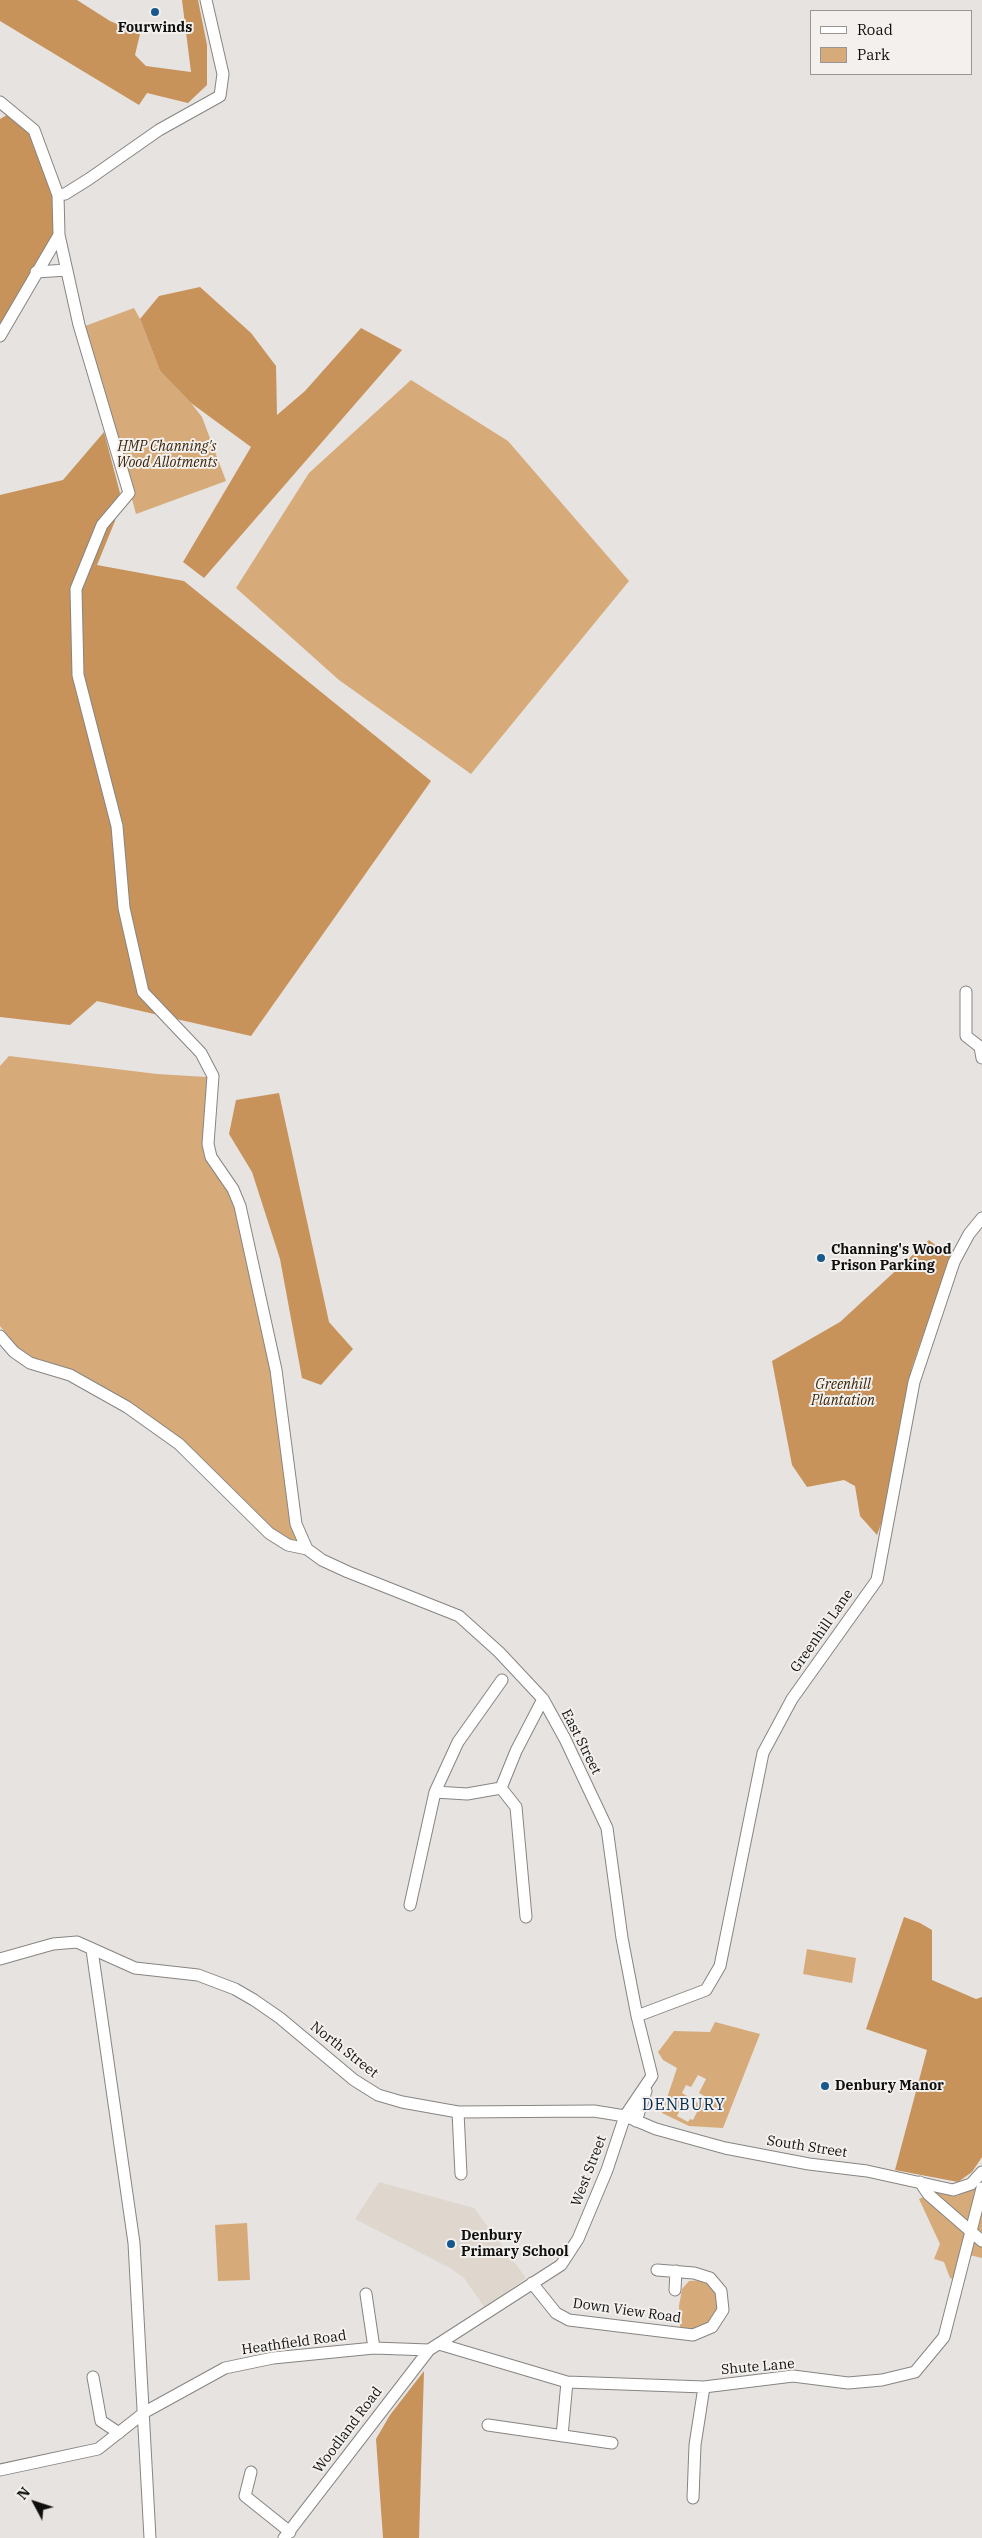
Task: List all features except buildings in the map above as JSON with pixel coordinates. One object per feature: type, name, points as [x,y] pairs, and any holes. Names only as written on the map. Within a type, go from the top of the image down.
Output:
[{"type":"street","points":[[58,195],[66,194],[159,130],[220,96],[223,74],[206,0]]},
{"type":"street","points":[[0,102],[34,130],[58,195],[59,235],[79,325],[128,493],[102,525],[76,589],[78,676],[118,826],[124,908],[143,992],[200,1053],[212,1076],[208,1144],[211,1157],[233,1189],[240,1206],[276,1370],[296,1524],[307,1549]]},
{"type":"street","points":[[0,336],[59,235]]},
{"type":"street","points":[[36,272],[67,270]]},
{"type":"street","points":[[966,992],[966,1036],[981,1051]]},
{"type":"street","name":"Greenhill Lane","points":[[637,2016],[706,1990],[720,1966],[763,1753],[792,1699],[877,1580],[914,1382],[954,1262],[968,1234],[982,1218]]},
{"type":"street","name":"East Street","points":[[0,1336],[14,1352],[30,1363],[70,1375],[128,1407],[179,1444],[269,1533],[288,1545],[307,1549],[322,1560],[348,1572],[459,1616],[499,1652],[542,1699],[565,1739],[607,1828],[622,1938],[637,2016],[652,2076]]},
{"type":"street","points":[[410,1905],[435,1792],[458,1742],[502,1680]]},
{"type":"street","points":[[501,1788],[516,1751],[542,1699]]},
{"type":"street","points":[[435,1792],[467,1794],[501,1788]]},
{"type":"street","points":[[501,1788],[516,1808],[526,1917]]},
{"type":"street","name":"North Street","points":[[0,1958],[67,1942],[77,1942],[135,1968],[198,1975],[235,1989],[280,2018],[333,2063],[378,2095],[402,2102],[458,2112],[594,2111],[624,2116]]},
{"type":"street","points":[[92,1950],[134,2242],[145,2412],[150,2538]]},
{"type":"street","points":[[624,2116],[652,2076]]},
{"type":"street","points":[[636,2121],[652,2076]]},
{"type":"street","points":[[458,2112],[461,2174]]},
{"type":"street","name":"South Street","points":[[624,2116],[656,2129],[725,2148],[920,2182],[953,2190],[971,2184],[982,2172]]},
{"type":"street","name":"West Street","points":[[440,2344],[561,2264],[578,2239],[607,2170],[624,2116]]},
{"type":"street","points":[[920,2182],[928,2194],[982,2242]]},
{"type":"street","name":"Shute Lane","points":[[440,2344],[567,2382],[704,2387],[793,2376],[848,2383],[882,2380],[915,2372],[944,2336],[982,2188]]},
{"type":"street","name":"Down View Road","points":[[532,2284],[556,2313],[569,2320],[630,2329],[693,2335],[712,2327],[723,2310],[721,2291],[710,2278],[694,2273],[657,2270]]},
{"type":"street","points":[[675,2290],[676,2271]]},
{"type":"street","points":[[366,2294],[374,2348]]},
{"type":"street","name":"Woodland Road","points":[[287,2535],[429,2350],[440,2344]]},
{"type":"street","name":"Heathfield Road","points":[[0,2470],[98,2449],[145,2412],[224,2368],[273,2358],[374,2348],[429,2350]]},
{"type":"street","points":[[93,2377],[101,2421],[119,2432]]},
{"type":"street","points":[[562,2436],[567,2382]]},
{"type":"street","points":[[693,2498],[695,2445],[704,2387]]},
{"type":"street","points":[[488,2425],[612,2444]]},
{"type":"street","points":[[251,2472],[245,2496],[287,2535]]},
{"type":"shaded area","name":"Denbury Primary School","points":[[379,2182],[474,2208],[526,2278],[485,2308],[464,2278],[450,2268],[355,2219]]},
{"type":"green space","points":[[0,0],[77,0],[110,21],[140,34],[135,55],[146,66],[191,72],[182,0],[198,0],[207,45],[207,85],[188,103],[147,93],[139,105],[0,21]]},
{"type":"green space","points":[[12,112],[34,130],[46,159],[59,235],[0,337],[0,119]]},
{"type":"green space","points":[[200,287],[251,333],[276,366],[277,415],[305,391],[361,328],[402,350],[204,578],[183,562],[251,447],[191,403],[160,371],[140,319],[159,296]]},
{"type":"green space","name":"HMP Channing's Wood Allotments","points":[[134,308],[160,371],[202,417],[226,481],[136,514],[85,326]]},
{"type":"green space","points":[[411,380],[508,441],[629,581],[471,774],[339,680],[236,588],[309,473]]},
{"type":"green space","points":[[104,432],[120,493],[115,521],[97,565],[184,581],[431,781],[251,1036],[97,1001],[70,1025],[0,1017],[0,495],[63,480]]},
{"type":"green space","points":[[9,1056],[157,1074],[207,1077],[206,1160],[227,1190],[235,1210],[271,1372],[290,1524],[300,1543],[290,1541],[272,1530],[183,1440],[133,1405],[74,1370],[33,1358],[17,1348],[0,1326],[0,1066]]},
{"type":"green space","points":[[279,1093],[329,1322],[353,1349],[321,1385],[302,1378],[280,1259],[252,1172],[229,1134],[236,1100]]},
{"type":"green space","name":"Greenhill Plantation","points":[[929,1240],[938,1247],[953,1250],[912,1367],[884,1516],[877,1535],[860,1516],[855,1486],[844,1480],[807,1487],[792,1465],[772,1361],[840,1322]]},
{"type":"green space","points":[[904,1917],[932,1930],[932,1980],[976,1999],[982,1997],[982,2157],[972,2172],[958,2182],[895,2170],[927,2050],[866,2029]]},
{"type":"green space","points":[[807,1949],[856,1958],[852,1983],[803,1974]]},
{"type":"green space","points":[[715,2022],[760,2034],[723,2128],[689,2126],[662,2113],[677,2068],[663,2060],[658,2052],[674,2031],[710,2032]],"holes":[[[698,2075],[706,2079],[699,2093],[706,2097],[702,2105],[696,2102],[694,2108],[698,2110],[693,2120],[690,2119],[688,2122],[677,2116],[687,2096],[682,2093],[686,2085],[691,2087]]]},
{"type":"green space","points":[[982,2180],[982,2258],[961,2253],[955,2280],[950,2278],[944,2262],[934,2259],[940,2244],[919,2199],[936,2192],[957,2196]]},
{"type":"green space","points":[[247,2223],[250,2280],[218,2281],[215,2225]]},
{"type":"green space","points":[[703,2280],[716,2294],[718,2310],[708,2325],[692,2330],[680,2328],[679,2306],[682,2289],[689,2281]]},
{"type":"green space","points":[[424,2371],[419,2538],[383,2538],[376,2439],[390,2415]]},
{"type":"place","name":"Fourwinds","points":[[155,12]]},
{"type":"place","name":"Channing's Wood Prison Parking","points":[[821,1258]]},
{"type":"place","name":"Denbury Manor","points":[[825,2086]]},
{"type":"place","name":"Denbury Primary School","points":[[451,2244]]},
{"type":"district","name":"DENBURY","points":[[684,2105]]}]
